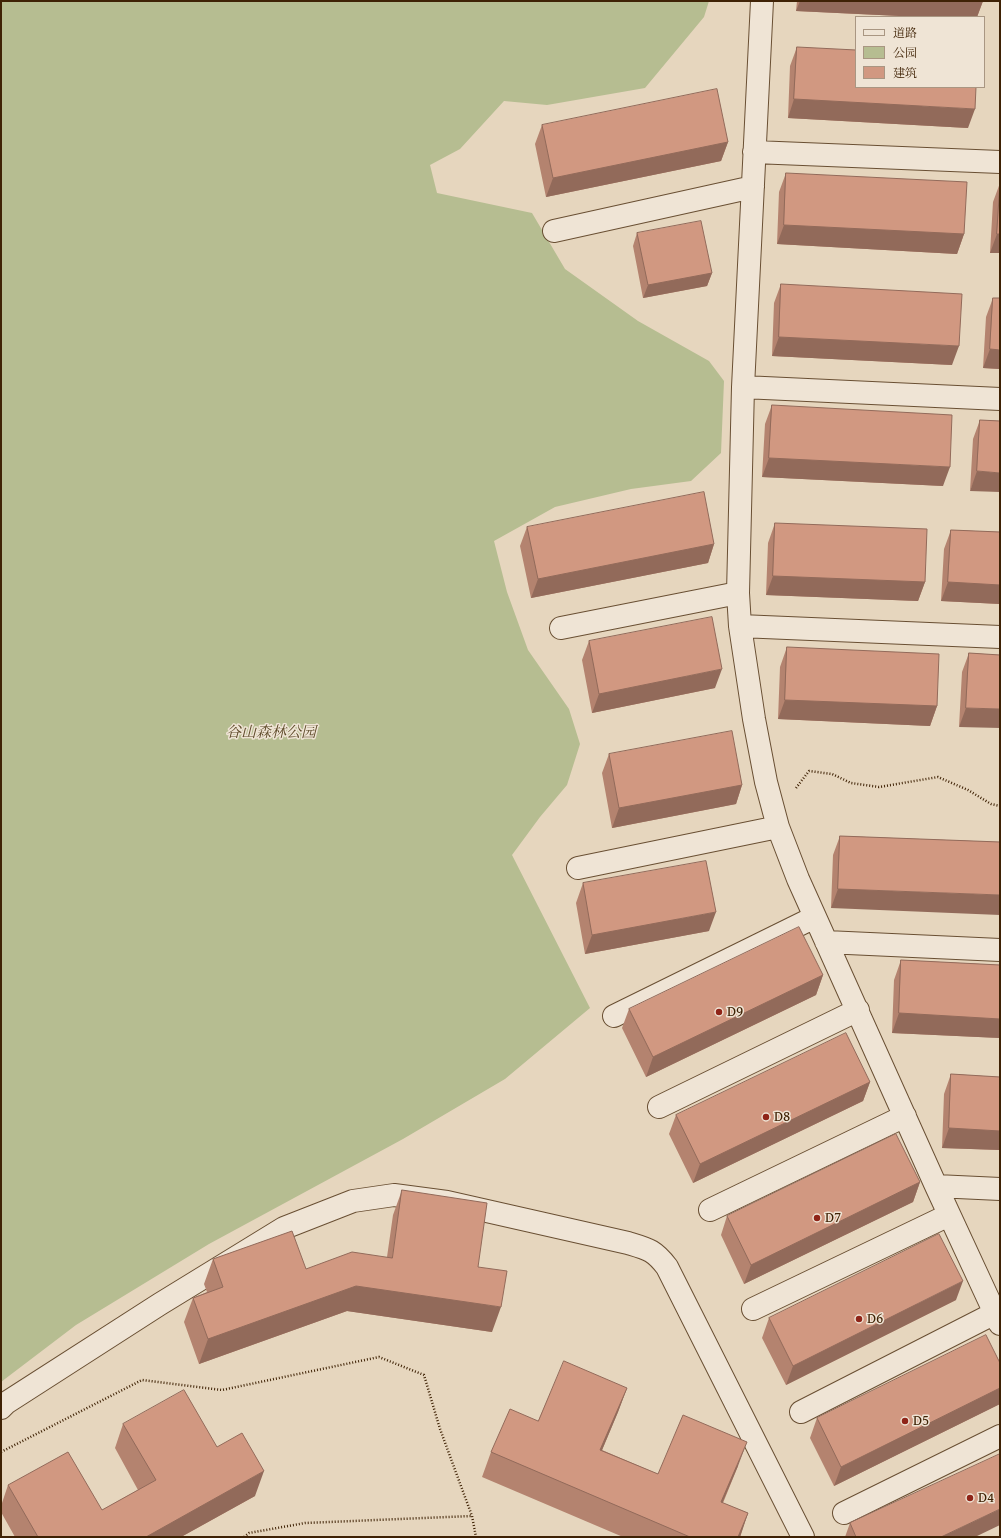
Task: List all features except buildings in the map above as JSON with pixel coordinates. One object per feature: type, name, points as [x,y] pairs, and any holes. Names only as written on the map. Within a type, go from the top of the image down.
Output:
[{"type":"street","points":[[762,1],[743,387],[738,593],[740,626],[755,726],[766,782],[778,827],[798,879],[949,1215],[998,1319],[801,1412]]},
{"type":"street","points":[[754,152],[1000,162]]},
{"type":"street","points":[[554,230],[753,187]]},
{"type":"street","points":[[743,387],[1000,399]]},
{"type":"street","points":[[561,628],[738,593]]},
{"type":"street","points":[[740,626],[1000,638]]},
{"type":"street","points":[[578,868],[778,827]]},
{"type":"street","points":[[614,1016],[815,917]]},
{"type":"street","points":[[826,942],[1000,950]]},
{"type":"street","points":[[659,1107],[858,1010]]},
{"type":"street","points":[[710,1210],[905,1116]]},
{"type":"street","points":[[936,1186],[1000,1188]]},
{"type":"street","points":[[1,1408],[6,1403],[72,1359],[284,1228],[353,1201],[394,1195],[447,1202],[628,1242],[658,1255],[667,1267],[802,1537]]},
{"type":"street","points":[[754,1309],[949,1215]]},
{"type":"street","points":[[844,1512],[1000,1436]]},
{"type":"path","points":[[794,791],[809,771],[832,774],[851,783],[879,786],[938,777],[968,790],[991,804],[1000,806]]},
{"type":"path","points":[[1,1452],[142,1380],[222,1390],[379,1357],[424,1375],[440,1429],[472,1516],[476,1537]]},
{"type":"path","points":[[244,1537],[249,1533],[304,1524],[472,1516]]},
{"type":"green space","name":"谷山森林公园","points":[[1,1],[709,1],[704,17],[645,88],[547,105],[504,101],[460,149],[430,165],[437,193],[532,213],[565,269],[638,321],[709,361],[724,381],[721,453],[691,481],[631,489],[555,507],[494,541],[507,592],[528,650],[569,709],[580,744],[567,785],[540,817],[512,855],[590,1008],[505,1079],[403,1139],[209,1244],[76,1325],[1,1382]]},
{"type":"place","name":"D9","points":[[719,1012]]},
{"type":"place","name":"D8","points":[[766,1117]]},
{"type":"place","name":"D7","points":[[817,1218]]},
{"type":"place","name":"D6","points":[[859,1319]]},
{"type":"place","name":"D5","points":[[905,1421]]},
{"type":"place","name":"D4","points":[[970,1498]]}]
